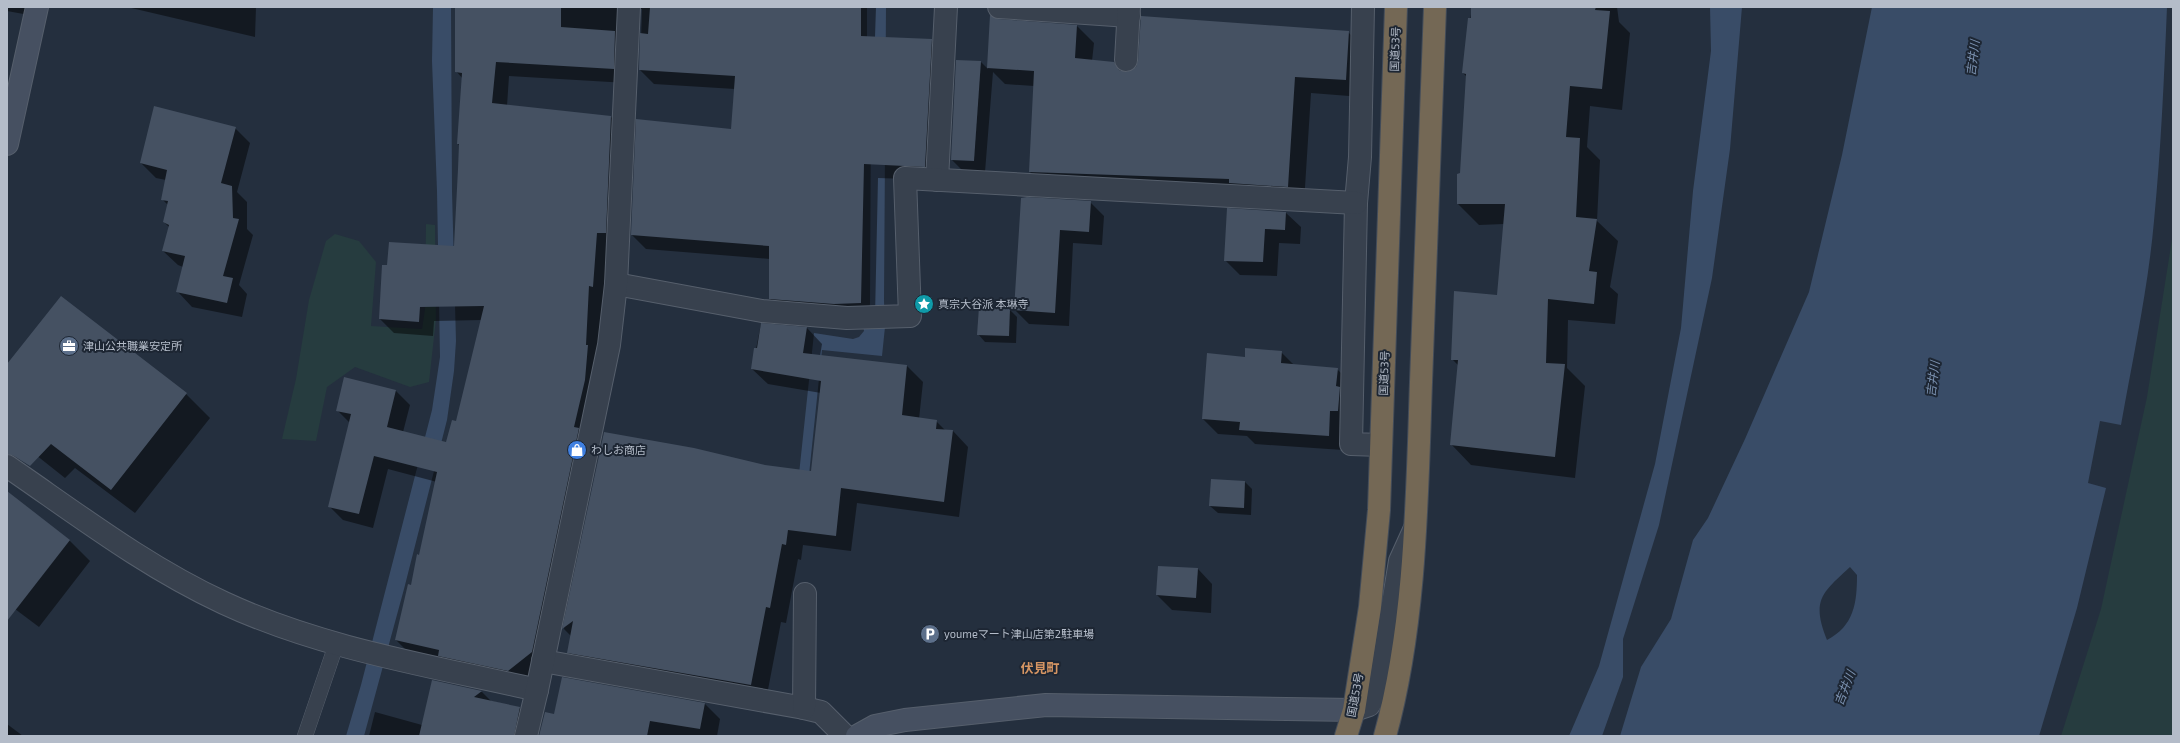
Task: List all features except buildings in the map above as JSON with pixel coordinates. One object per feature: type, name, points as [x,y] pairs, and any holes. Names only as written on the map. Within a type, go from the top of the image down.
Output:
[{"type":"highway","name":"国道53号","points":[[1346,736],[1354,710],[1370,607],[1379,510],[1396,7]]},
{"type":"highway","points":[[1385,736],[1393,707],[1403,644],[1416,525],[1435,7]]},
{"type":"street","points":[[7,144],[37,7]]},
{"type":"street","points":[[526,736],[537,690],[609,345],[616,284],[629,7]]},
{"type":"street","points":[[937,180],[946,7]]},
{"type":"street","points":[[999,7],[1129,11],[1126,60]]},
{"type":"street","points":[[1362,7],[1360,156],[1356,203],[1351,444],[1381,445]]},
{"type":"street","points":[[616,284],[762,311],[863,317],[910,316],[905,178],[1356,203]]},
{"type":"street","points":[[7,466],[154,566],[188,585],[261,619],[336,645],[537,690]]},
{"type":"street","points":[[857,736],[875,726],[905,720],[1046,705],[1354,710],[1369,705],[1380,683],[1400,561],[1416,525]]},
{"type":"street","points":[[804,708],[805,594]]},
{"type":"street","points":[[543,661],[821,712],[845,736]]},
{"type":"lane","points":[[305,736],[336,645]]},
{"type":"green space","points":[[426,224],[435,225],[436,319],[429,382],[410,387],[355,367],[327,387],[316,441],[282,439],[296,379],[309,300],[326,241],[335,234],[359,241],[376,262],[371,326],[422,329],[425,309]]},
{"type":"green space","points":[[2173,233],[2173,736],[2061,736],[2101,609],[2147,397]]},
{"type":"water","points":[[433,7],[451,7],[452,191],[456,341],[454,371],[447,420],[404,589],[364,736],[346,736],[361,685],[432,410],[440,357],[437,191],[432,61]]},
{"type":"water","points":[[867,7],[886,7],[885,327],[882,356],[822,350],[807,494],[797,493],[814,333],[853,339],[859,337],[864,331],[863,325],[870,304],[871,104],[867,91]]},
{"type":"water","points":[[1710,7],[1742,7],[1730,149],[1712,278],[1659,525],[1623,639],[1623,677],[1602,736],[1569,736],[1599,666],[1655,464],[1681,328],[1693,191],[1711,51]]},
{"type":"water","name":"吉井川","points":[[1872,7],[2167,7],[2162,114],[2156,194],[2148,272],[2140,323],[2121,425],[2100,421],[2088,483],[2106,488],[2077,608],[2039,736],[1620,736],[1641,667],[1671,619],[1693,540],[1708,518],[1745,439],[1809,292],[1842,155]],"holes":[[[1850,567],[1857,575],[1855,604],[1852,613],[1843,628],[1827,640],[1820,615],[1822,598],[1832,584]]]},
{"type":"place","name":"真宗大谷派 本琳寺","points":[[924,304]]},
{"type":"place","name":"津山公共職業安定所","points":[[69,346]]},
{"type":"place","name":"わしお商店","points":[[577,450]]},
{"type":"place","name":"youmeマート津山店第2駐車場","points":[[930,634]]},
{"type":"district","name":"伏見町","points":[[1040,668]]}]
